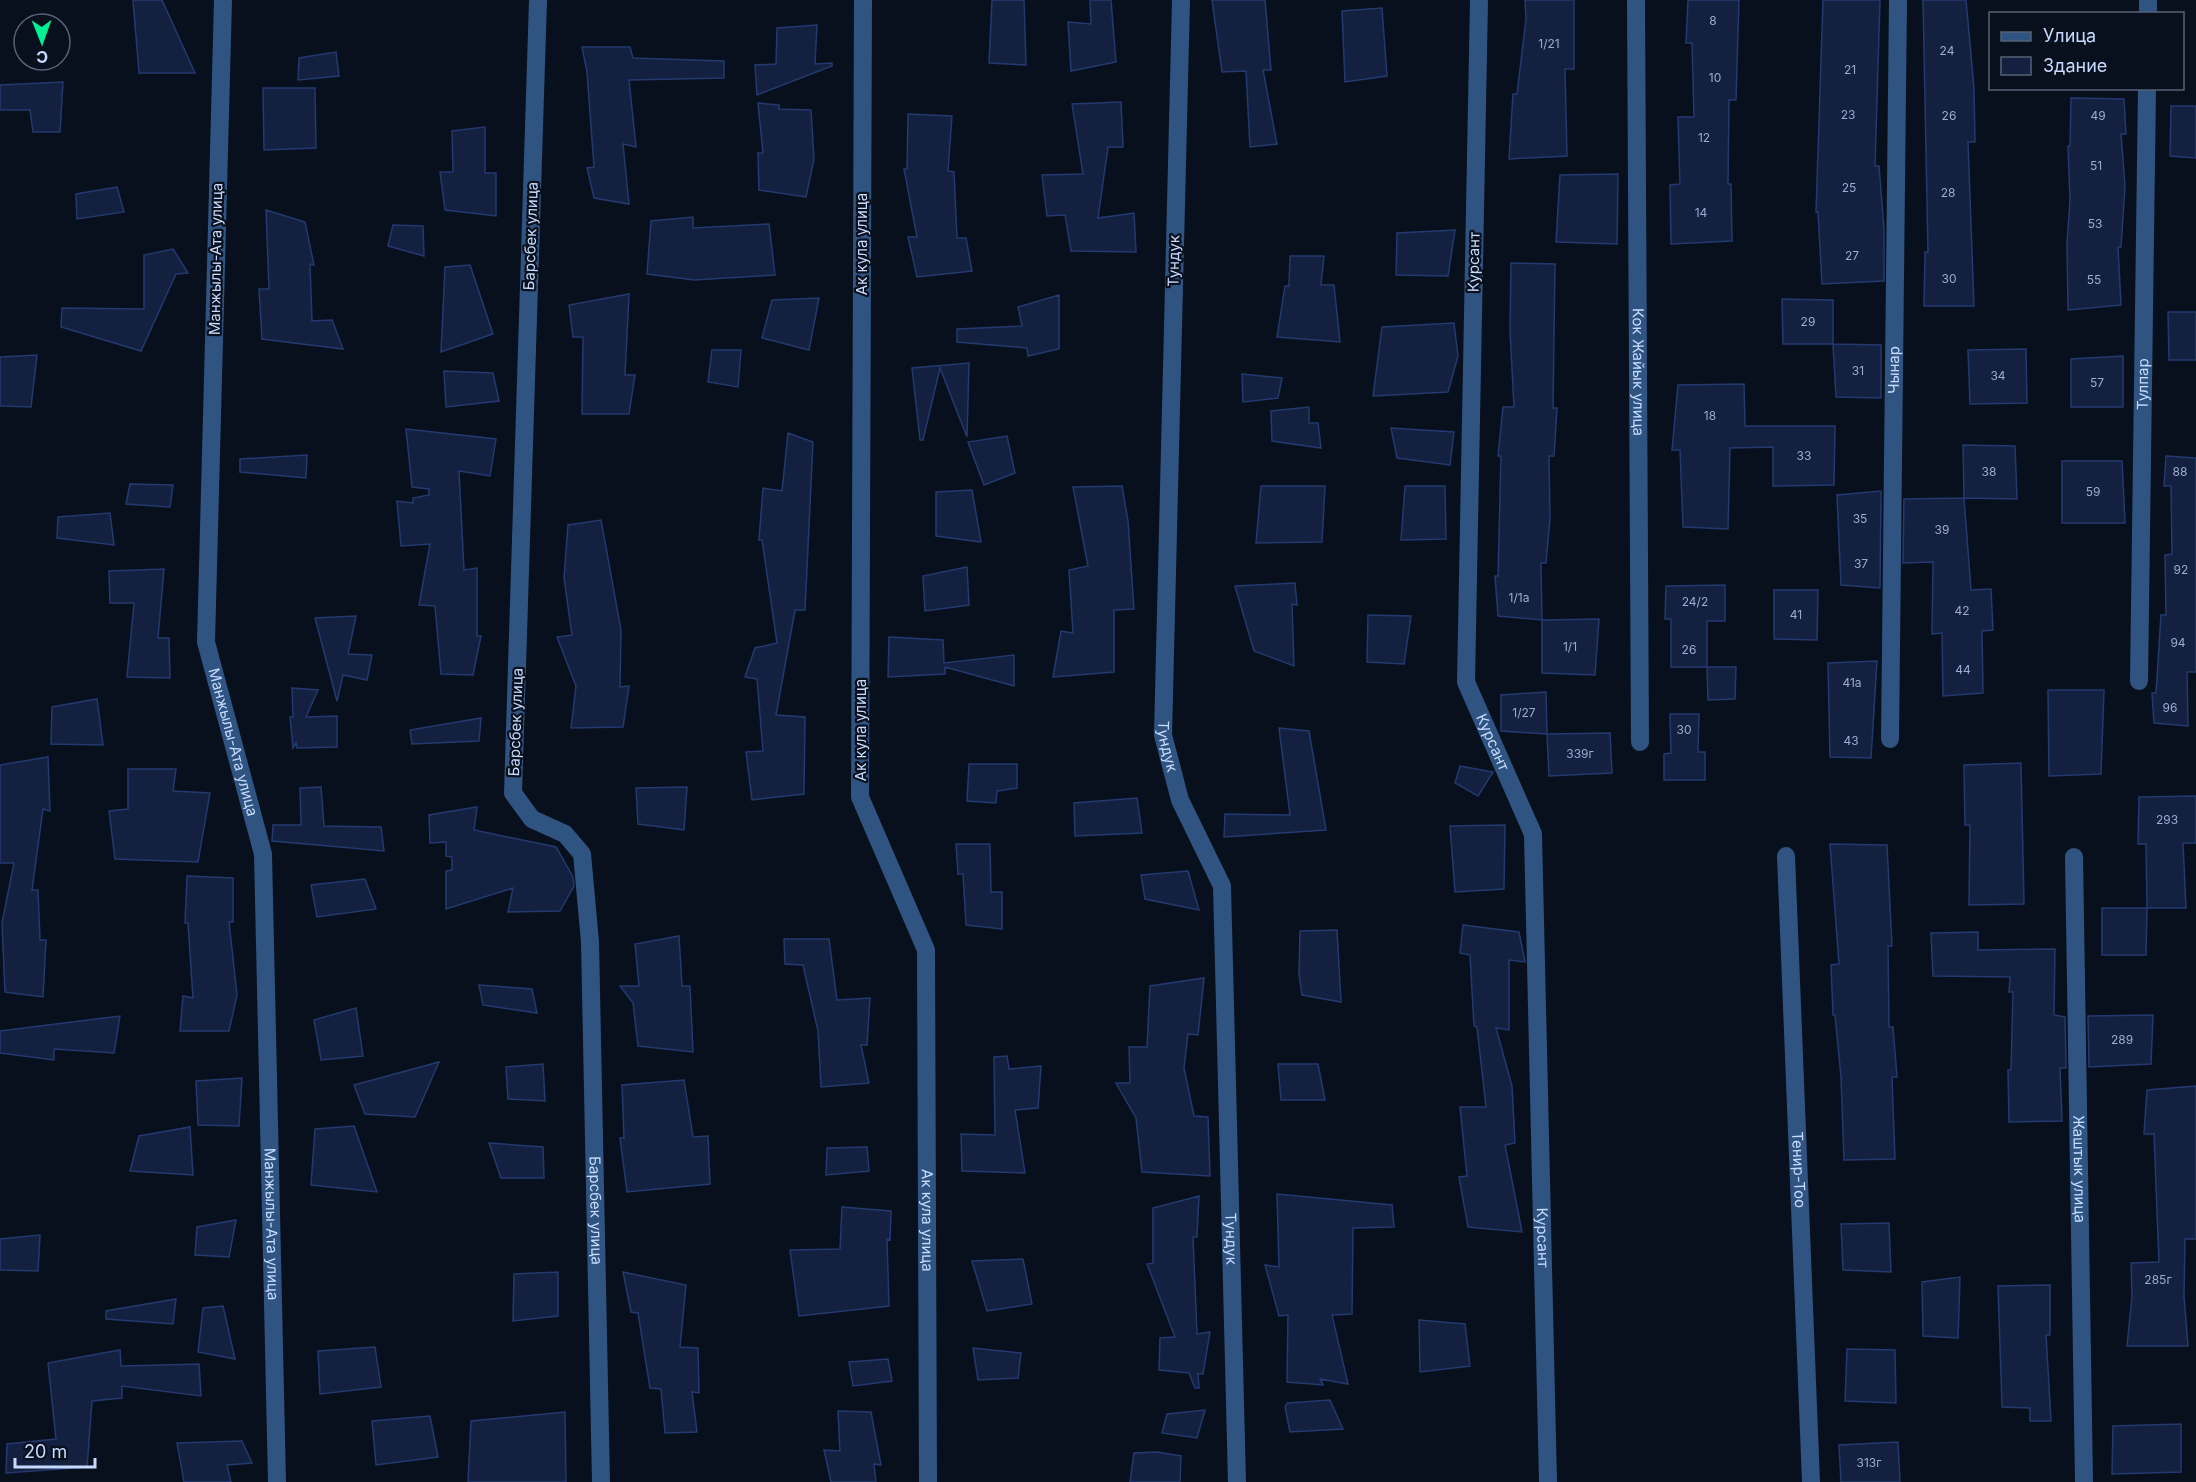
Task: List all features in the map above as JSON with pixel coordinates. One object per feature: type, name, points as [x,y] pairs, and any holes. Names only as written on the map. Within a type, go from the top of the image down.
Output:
[{"type":"street","name":"Манжылы-Ата улица","points":[[223,0],[206,642],[263,854],[277,1482]]},
{"type":"street","name":"Барсбек улица","points":[[538,0],[513,793],[532,819],[565,834],[582,854],[590,942],[601,1482]]},
{"type":"street","name":"Ак кула улица","points":[[863,0],[860,797],[926,950],[928,1482]]},
{"type":"street","name":"Тундук","points":[[1180,0],[1163,735],[1180,800],[1222,886],[1237,1482]]},
{"type":"street","name":"Курсант","points":[[1479,0],[1466,682],[1533,834],[1548,1482]]},
{"type":"street","name":"Кок Жайык улица","points":[[1636,0],[1640,742]]},
{"type":"street","name":"Чынар","points":[[1890,739],[1898,0]]},
{"type":"street","name":"Тулпар","points":[[2139,681],[2146,90]]},
{"type":"street","name":"Тенир-Тоо","points":[[1786,856],[1811,1482]]},
{"type":"street","name":"Жаштык улица","points":[[2074,857],[2084,1482]]},
{"type":"building","points":[[133,0],[162,0],[195,73],[139,73]]},
{"type":"building","points":[[992,0],[1024,0],[1026,65],[989,63]]},
{"type":"building","points":[[1090,0],[1111,0],[1116,62],[1071,71],[1068,22],[1091,24]]},
{"type":"building","points":[[1212,0],[1265,0],[1271,70],[1263,70],[1277,144],[1250,147],[1246,71],[1222,72]]},
{"type":"building","points":[[1525,0],[1574,0],[1574,69],[1565,69],[1567,156],[1509,159],[1513,94],[1517,94],[1526,19]]},
{"type":"building","points":[[1688,0],[1739,0],[1736,100],[1729,100],[1728,184],[1731,184],[1732,241],[1671,244],[1670,185],[1680,184],[1678,117],[1694,117],[1692,43],[1686,43]]},
{"type":"building","points":[[1823,0],[1880,0],[1875,166],[1879,166],[1884,229],[1884,281],[1822,284],[1818,212],[1816,212]]},
{"type":"building","points":[[1923,0],[1966,0],[1974,88],[1975,142],[1968,142],[1974,306],[1924,306],[1925,252],[1928,252]]},
{"type":"building","points":[[1382,8],[1387,76],[1345,82],[1342,11]]},
{"type":"building","points":[[817,25],[815,64],[832,63],[832,66],[757,95],[755,65],[776,64],[777,28]]},
{"type":"building","points":[[582,47],[630,47],[633,58],[724,61],[724,78],[629,80],[636,147],[623,144],[629,204],[594,198],[587,168],[594,167],[587,72]]},
{"type":"building","points":[[336,52],[339,76],[298,80],[299,58]]},
{"type":"building","points":[[63,82],[60,132],[33,132],[30,110],[0,110],[0,85]]},
{"type":"building","points":[[263,88],[315,88],[316,148],[264,150]]},
{"type":"building","points":[[2071,98],[2124,99],[2126,134],[2121,134],[2125,186],[2121,247],[2118,247],[2121,305],[2068,310],[2067,244],[2070,200],[2068,146],[2070,146]]},
{"type":"building","points":[[1121,102],[1123,147],[1108,147],[1098,218],[1134,213],[1136,252],[1071,251],[1065,215],[1047,216],[1042,175],[1083,174],[1072,104]]},
{"type":"building","points":[[758,103],[779,105],[779,109],[811,110],[814,159],[806,197],[759,190],[758,153],[763,153]]},
{"type":"building","points":[[2171,106],[2196,106],[2196,158],[2170,156]]},
{"type":"building","points":[[908,114],[952,116],[948,171],[954,172],[957,238],[966,238],[972,271],[917,277],[908,237],[917,237],[904,169],[907,169]]},
{"type":"building","points":[[485,127],[485,173],[496,173],[496,216],[445,210],[440,172],[453,172],[452,131]]},
{"type":"building","points":[[1618,174],[1617,244],[1556,242],[1560,175]]},
{"type":"building","points":[[117,187],[124,212],[77,219],[76,194]]},
{"type":"building","points":[[266,210],[305,222],[314,265],[310,264],[312,321],[332,320],[343,349],[262,339],[259,289],[269,289]]},
{"type":"building","points":[[693,217],[693,228],[769,224],[775,275],[694,280],[647,274],[651,221]]},
{"type":"building","points":[[393,225],[423,226],[424,256],[388,246]]},
{"type":"building","points":[[1455,230],[1448,276],[1396,275],[1397,233]]},
{"type":"building","points":[[173,249],[188,273],[176,274],[141,351],[61,327],[62,308],[144,309],[144,255]]},
{"type":"building","points":[[1290,256],[1324,256],[1321,285],[1334,285],[1340,342],[1277,337],[1285,286],[1289,286]]},
{"type":"building","points":[[1511,263],[1555,264],[1553,408],[1557,408],[1554,456],[1549,456],[1550,519],[1546,563],[1541,563],[1542,620],[1498,616],[1495,576],[1498,576],[1501,456],[1498,456],[1503,407],[1514,407],[1510,330]]},
{"type":"building","points":[[470,265],[493,334],[441,352],[445,267]]},
{"type":"building","points":[[629,294],[625,375],[635,375],[629,414],[582,414],[583,337],[573,337],[569,305]]},
{"type":"building","points":[[1059,295],[1059,349],[1028,356],[1027,348],[957,342],[957,329],[1022,326],[1018,307]]},
{"type":"building","points":[[819,298],[809,350],[762,338],[772,300]]},
{"type":"building","points":[[1782,299],[1833,300],[1833,344],[1783,344]]},
{"type":"building","points":[[2168,312],[2196,312],[2196,360],[2169,360]]},
{"type":"building","points":[[1454,323],[1458,356],[1448,392],[1373,396],[1382,327]]},
{"type":"building","points":[[1833,344],[1881,345],[1881,398],[1836,397]]},
{"type":"building","points":[[2026,349],[2027,403],[1970,404],[1968,350]]},
{"type":"building","points":[[712,350],[741,350],[738,387],[708,382]]},
{"type":"building","points":[[37,355],[31,407],[0,406],[0,357]]},
{"type":"building","points":[[2123,356],[2123,407],[2071,407],[2071,359]]},
{"type":"building","points":[[969,363],[967,437],[940,368],[923,440],[920,440],[912,368]]},
{"type":"building","points":[[444,371],[493,373],[499,401],[446,407]]},
{"type":"building","points":[[1242,374],[1282,378],[1278,398],[1243,402]]},
{"type":"building","points":[[1744,384],[1745,426],[1835,426],[1834,485],[1773,486],[1773,447],[1730,448],[1728,529],[1683,527],[1680,450],[1672,450],[1678,385]]},
{"type":"building","points":[[1309,407],[1309,423],[1318,423],[1321,448],[1272,441],[1271,411]]},
{"type":"building","points":[[1391,428],[1454,432],[1450,465],[1397,458]]},
{"type":"building","points":[[406,429],[496,439],[490,476],[459,471],[464,570],[477,568],[477,636],[481,636],[473,675],[441,674],[435,606],[419,605],[430,544],[401,546],[397,501],[413,503],[413,498],[429,495],[429,489],[412,487]]},
{"type":"building","points":[[788,433],[813,442],[805,610],[795,610],[776,715],[805,717],[804,794],[752,800],[746,752],[763,751],[757,679],[745,677],[755,648],[777,643],[762,540],[759,540],[763,488],[782,491]]},
{"type":"building","points":[[1007,436],[1015,473],[984,485],[968,442]]},
{"type":"building","points":[[1963,445],[2015,446],[2017,499],[1964,498]]},
{"type":"building","points":[[307,455],[306,478],[240,472],[240,459]]},
{"type":"building","points":[[2166,456],[2196,458],[2196,672],[2187,672],[2188,726],[2154,723],[2152,693],[2156,693],[2161,615],[2166,615],[2165,555],[2172,554],[2171,486],[2164,486]]},
{"type":"building","points":[[2062,461],[2122,461],[2125,523],[2062,523]]},
{"type":"building","points":[[130,484],[173,485],[170,507],[126,504]]},
{"type":"building","points":[[1122,486],[1128,521],[1134,609],[1114,610],[1114,672],[1053,677],[1061,631],[1073,633],[1069,570],[1088,566],[1073,487]]},
{"type":"building","points":[[1261,486],[1325,486],[1322,542],[1256,543]]},
{"type":"building","points":[[1405,486],[1445,486],[1446,539],[1401,540]]},
{"type":"building","points":[[972,490],[981,542],[936,536],[936,492]]},
{"type":"building","points":[[1881,491],[1880,588],[1841,585],[1837,495]]},
{"type":"building","points":[[1964,498],[1971,590],[1991,589],[1993,630],[1982,631],[1983,693],[1943,696],[1942,633],[1932,634],[1933,562],[1903,563],[1904,499]]},
{"type":"building","points":[[110,513],[114,545],[57,538],[58,517]]},
{"type":"building","points":[[601,520],[621,630],[620,687],[629,686],[623,727],[571,728],[576,686],[557,637],[572,635],[564,578],[568,525]]},
{"type":"building","points":[[967,567],[969,605],[925,611],[923,576]]},
{"type":"building","points":[[164,569],[158,638],[169,638],[170,678],[127,677],[134,603],[110,603],[109,571]]},
{"type":"building","points":[[1295,583],[1297,605],[1292,604],[1294,666],[1254,651],[1235,586]]},
{"type":"building","points":[[1725,585],[1725,621],[1707,621],[1707,667],[1671,667],[1671,619],[1665,619],[1666,586]]},
{"type":"building","points":[[1774,590],[1818,590],[1817,640],[1774,639]]},
{"type":"building","points":[[1368,615],[1411,616],[1404,664],[1367,662]]},
{"type":"building","points":[[356,616],[348,654],[372,655],[367,680],[343,675],[337,701],[315,618]]},
{"type":"building","points":[[1599,619],[1595,675],[1542,673],[1542,620]]},
{"type":"building","points":[[889,637],[943,640],[944,663],[1014,655],[1014,686],[945,667],[945,674],[888,677]]},
{"type":"building","points":[[1877,661],[1871,758],[1830,757],[1828,663]]},
{"type":"building","points":[[1707,667],[1736,667],[1735,699],[1708,700]]},
{"type":"building","points":[[292,688],[318,690],[306,717],[337,716],[337,747],[297,748],[296,743],[293,748],[290,717],[293,717]]},
{"type":"building","points":[[2048,690],[2104,690],[2101,774],[2049,776]]},
{"type":"building","points":[[1546,692],[1547,734],[1501,731],[1501,695]]},
{"type":"building","points":[[97,699],[103,745],[51,744],[52,707]]},
{"type":"building","points":[[1670,714],[1699,714],[1698,752],[1705,752],[1705,780],[1664,780],[1664,754],[1671,753]]},
{"type":"building","points":[[481,718],[479,741],[412,744],[410,730]]},
{"type":"building","points":[[1279,728],[1309,731],[1326,830],[1224,837],[1225,814],[1290,815]]},
{"type":"building","points":[[1610,733],[1612,773],[1549,776],[1547,734]]},
{"type":"building","points":[[48,757],[50,811],[43,809],[32,890],[38,890],[40,940],[46,940],[43,997],[5,992],[2,923],[14,863],[0,863],[0,765]]},
{"type":"building","points":[[2021,763],[2024,904],[1969,905],[1970,825],[1965,825],[1964,765]]},
{"type":"building","points":[[969,764],[1017,764],[1017,788],[997,791],[996,803],[967,801]]},
{"type":"building","points":[[1460,766],[1493,772],[1478,796],[1455,783]]},
{"type":"building","points":[[128,769],[176,769],[173,791],[210,793],[198,862],[115,859],[109,811],[128,809]]},
{"type":"building","points":[[321,787],[324,826],[381,827],[384,851],[272,841],[273,825],[301,825],[300,788]]},
{"type":"building","points":[[687,787],[684,830],[638,824],[636,788]]},
{"type":"building","points":[[2196,796],[2196,843],[2183,843],[2186,908],[2147,908],[2146,844],[2138,844],[2139,797]]},
{"type":"building","points":[[1137,798],[1142,833],[1075,836],[1074,803]]},
{"type":"building","points":[[477,807],[474,830],[556,847],[573,877],[574,886],[560,911],[508,912],[513,888],[446,909],[446,871],[452,870],[452,857],[446,856],[446,842],[430,843],[429,815]]},
{"type":"building","points":[[1505,825],[1504,889],[1455,892],[1450,826]]},
{"type":"building","points":[[956,844],[990,844],[991,892],[1002,892],[1002,929],[966,925],[963,874],[958,874]]},
{"type":"building","points":[[1830,844],[1887,845],[1892,946],[1888,946],[1889,1027],[1893,1027],[1897,1077],[1892,1077],[1895,1159],[1844,1160],[1841,1077],[1835,1015],[1833,1015],[1831,965],[1839,964]]},
{"type":"building","points":[[1188,871],[1199,910],[1145,899],[1141,875]]},
{"type":"building","points":[[187,876],[233,878],[233,922],[229,922],[237,995],[229,1031],[180,1031],[183,996],[193,998],[188,923],[185,923]]},
{"type":"building","points":[[365,879],[376,909],[317,917],[311,885]]},
{"type":"building","points":[[2102,908],[2147,908],[2146,955],[2102,955]]},
{"type":"building","points":[[1463,925],[1519,932],[1525,962],[1509,960],[1509,1030],[1496,1028],[1512,1086],[1515,1143],[1505,1145],[1522,1232],[1468,1227],[1459,1177],[1467,1176],[1460,1107],[1486,1107],[1477,1027],[1474,1026],[1470,955],[1460,953]]},
{"type":"building","points":[[1337,930],[1341,1002],[1302,995],[1299,974],[1300,931]]},
{"type":"building","points":[[1978,932],[1978,950],[2055,949],[2054,1015],[2065,1017],[2066,1068],[2060,1068],[2062,1121],[2009,1122],[2008,1070],[2011,1070],[2013,992],[2009,992],[2010,977],[1933,976],[1931,933]]},
{"type":"building","points":[[679,936],[682,986],[690,986],[693,1052],[638,1046],[633,1003],[620,986],[639,986],[635,944]]},
{"type":"building","points":[[784,939],[829,939],[837,1000],[870,998],[867,1045],[861,1045],[869,1083],[821,1087],[818,1031],[803,965],[785,964]]},
{"type":"building","points":[[1204,978],[1198,1035],[1188,1034],[1184,1068],[1194,1116],[1208,1117],[1210,1176],[1142,1172],[1136,1118],[1116,1083],[1130,1083],[1129,1047],[1147,1047],[1150,986]]},
{"type":"building","points":[[479,985],[532,989],[537,1013],[483,1005]]},
{"type":"building","points":[[356,1008],[363,1056],[321,1060],[314,1020]]},
{"type":"building","points":[[2153,1015],[2151,1064],[2089,1067],[2088,1016]]},
{"type":"building","points":[[120,1016],[114,1053],[54,1049],[54,1060],[0,1053],[0,1031]]},
{"type":"building","points":[[1007,1056],[1009,1069],[1041,1066],[1038,1108],[1015,1110],[1025,1173],[962,1171],[961,1134],[995,1135],[994,1057]]},
{"type":"building","points":[[439,1062],[415,1117],[365,1114],[354,1085]]},
{"type":"building","points":[[543,1064],[545,1101],[508,1099],[506,1067]]},
{"type":"building","points":[[1278,1064],[1318,1064],[1325,1100],[1281,1100]]},
{"type":"building","points":[[242,1078],[239,1126],[198,1125],[196,1081]]},
{"type":"building","points":[[684,1080],[693,1137],[708,1136],[710,1184],[627,1192],[620,1138],[624,1138],[622,1085]]},
{"type":"building","points":[[2196,1086],[2196,1239],[2185,1239],[2184,1296],[2188,1346],[2127,1346],[2132,1297],[2131,1263],[2159,1262],[2154,1134],[2144,1134],[2147,1090]]},
{"type":"building","points":[[354,1126],[377,1192],[311,1185],[315,1129]]},
{"type":"building","points":[[190,1127],[193,1175],[130,1171],[139,1136]]},
{"type":"building","points":[[489,1143],[543,1147],[544,1178],[501,1178]]},
{"type":"building","points":[[867,1147],[869,1171],[826,1175],[827,1148]]},
{"type":"building","points":[[1277,1194],[1392,1205],[1394,1227],[1353,1228],[1352,1314],[1332,1315],[1348,1384],[1320,1379],[1323,1385],[1287,1382],[1288,1315],[1279,1316],[1265,1265],[1279,1267]]},
{"type":"building","points":[[1199,1196],[1197,1237],[1193,1237],[1197,1334],[1210,1332],[1203,1374],[1198,1374],[1199,1388],[1195,1388],[1189,1373],[1159,1370],[1160,1338],[1175,1337],[1147,1264],[1153,1263],[1153,1208]]},
{"type":"building","points":[[842,1207],[891,1211],[890,1240],[887,1239],[889,1306],[799,1316],[790,1250],[840,1249]]},
{"type":"building","points":[[236,1220],[229,1257],[195,1255],[197,1227]]},
{"type":"building","points":[[1889,1223],[1891,1272],[1843,1270],[1841,1224]]},
{"type":"building","points":[[40,1235],[38,1271],[0,1270],[0,1239]]},
{"type":"building","points":[[1023,1259],[1032,1304],[987,1311],[972,1261]]},
{"type":"building","points":[[558,1272],[558,1316],[513,1321],[514,1274]]},
{"type":"building","points":[[623,1272],[686,1285],[680,1347],[698,1348],[699,1393],[692,1392],[697,1432],[665,1433],[661,1389],[650,1388],[638,1313],[631,1312]]},
{"type":"building","points":[[1960,1277],[1958,1338],[1923,1336],[1922,1282]]},
{"type":"building","points":[[2050,1285],[2050,1335],[2046,1335],[2051,1421],[2030,1421],[2030,1408],[2002,1407],[1998,1286]]},
{"type":"building","points":[[176,1299],[173,1324],[106,1319],[106,1311]]},
{"type":"building","points":[[223,1306],[235,1359],[198,1352],[203,1308]]},
{"type":"building","points":[[1419,1320],[1465,1324],[1470,1366],[1420,1372]]},
{"type":"building","points":[[375,1347],[381,1387],[320,1394],[318,1351]]},
{"type":"building","points":[[973,1348],[1021,1353],[1018,1378],[978,1380]]},
{"type":"building","points":[[1847,1349],[1895,1350],[1896,1403],[1845,1401]]},
{"type":"building","points":[[120,1350],[121,1366],[199,1364],[201,1396],[122,1386],[122,1398],[92,1401],[87,1467],[6,1473],[7,1444],[56,1439],[48,1363]]},
{"type":"building","points":[[888,1359],[892,1381],[853,1386],[849,1362]]},
{"type":"building","points":[[1330,1400],[1343,1429],[1290,1432],[1285,1407],[1287,1403]]},
{"type":"building","points":[[1205,1410],[1197,1438],[1162,1433],[1167,1414]]},
{"type":"building","points":[[838,1411],[871,1412],[881,1465],[874,1464],[876,1482],[831,1482],[824,1450],[840,1451]]},
{"type":"building","points":[[565,1412],[566,1482],[468,1482],[471,1421]]},
{"type":"building","points":[[430,1416],[438,1457],[376,1465],[372,1421]]},
{"type":"building","points":[[2181,1424],[2181,1472],[2112,1474],[2113,1426]]},
{"type":"building","points":[[242,1441],[252,1463],[227,1465],[231,1482],[184,1482],[177,1443]]},
{"type":"building","points":[[1898,1442],[1900,1482],[1841,1482],[1839,1445]]},
{"type":"building","points":[[1157,1452],[1181,1456],[1180,1482],[1130,1482],[1134,1453]]}]
